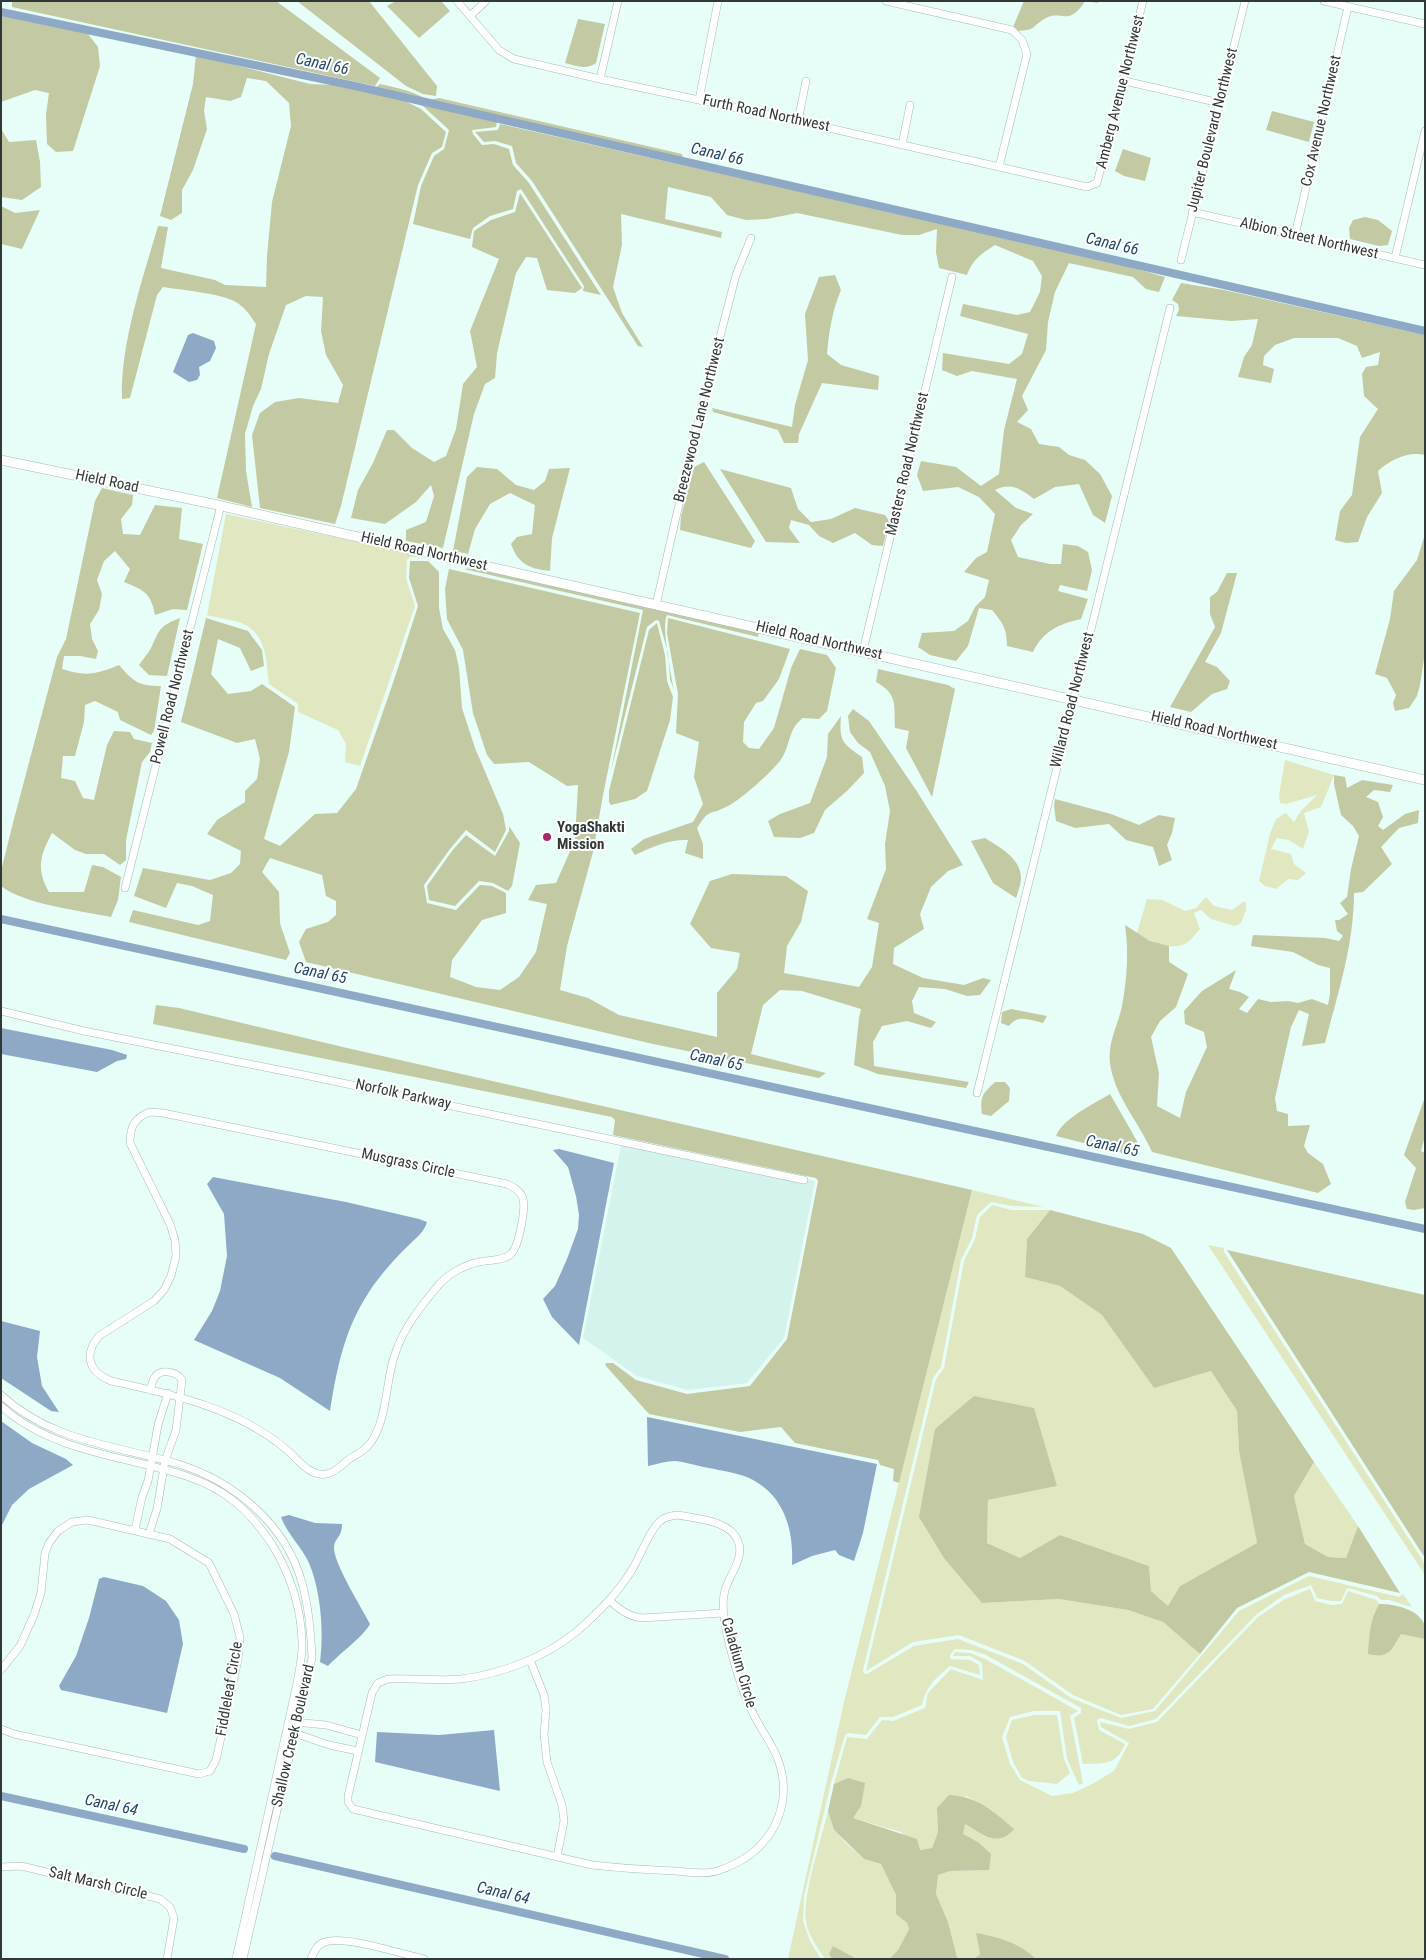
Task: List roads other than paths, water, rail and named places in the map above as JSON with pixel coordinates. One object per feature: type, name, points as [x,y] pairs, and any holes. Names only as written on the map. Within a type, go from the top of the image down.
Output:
[{"type":"street","name":"Furth Road Northwest","points":[[456,1],[499,50],[514,58],[600,79],[798,120],[1088,187],[1098,183]]},
{"type":"street","points":[[470,16],[486,1]]},
{"type":"street","points":[[600,79],[618,1]]},
{"type":"street","points":[[698,100],[718,1]]},
{"type":"street","points":[[886,1],[1012,30],[1022,40],[1027,54],[999,167]]},
{"type":"street","name":"Amberg Avenue Northwest","points":[[1098,183],[1144,1]]},
{"type":"street","name":"Jupiter Boulevard Northwest","points":[[1181,260],[1245,1]]},
{"type":"street","points":[[1324,1],[1425,24]]},
{"type":"street","name":"Cox Avenue Northwest","points":[[1295,235],[1348,7]]},
{"type":"street","points":[[798,120],[806,81]]},
{"type":"street","points":[[1124,81],[1220,103]]},
{"type":"street","points":[[902,145],[910,105]]},
{"type":"street","points":[[1395,258],[1421,163],[1425,131]]},
{"type":"street","name":"Albion Street Northwest","points":[[1192,212],[1425,265]]},
{"type":"street","name":"Breezewood Lane Northwest","points":[[656,604],[696,430],[729,300],[736,275],[751,238]]},
{"type":"street","name":"Masters Road Northwest","points":[[863,652],[952,277]]},
{"type":"street","name":"Willard Road Northwest","points":[[977,1093],[1170,308]]},
{"type":"street","name":"Hield Road","points":[[1,460],[217,504]]},
{"type":"street","name":"Hield Road Northwest","points":[[217,504],[1425,780]]},
{"type":"street","name":"Powell Road Northwest","points":[[125,888],[217,504]]},
{"type":"street","name":"Norfolk Parkway","points":[[1,1011],[84,1031],[309,1076],[804,1180]]},
{"type":"street","name":"Musgrass Circle","points":[[150,1112],[163,1113],[497,1182],[515,1188],[522,1196],[525,1207],[516,1244],[511,1254],[501,1258],[477,1262],[455,1271],[438,1285],[405,1329],[394,1354],[381,1420],[376,1433],[367,1447],[330,1473],[318,1474],[307,1469],[286,1450],[252,1425],[228,1413],[181,1396],[150,1390],[101,1377],[92,1366],[90,1355],[92,1344],[99,1336],[154,1301],[164,1290],[171,1276],[176,1256],[175,1240],[170,1224],[130,1143],[130,1131],[134,1122],[140,1116],[150,1112]]},
{"type":"street","points":[[149,1534],[157,1509],[165,1461],[176,1430],[182,1380],[174,1374],[159,1373],[155,1377],[150,1390]]},
{"type":"street","points":[[135,1530],[153,1458],[158,1424],[168,1393]]},
{"type":"street","name":"Shallow Creek Boulevard","points":[[1,1394],[12,1405],[42,1423],[71,1436],[93,1444],[197,1470],[224,1484],[250,1502],[272,1525],[288,1550],[302,1582],[311,1627],[312,1658],[243,1959]]},
{"type":"street","name":"Shallow Creek Boulevard","points":[[1,1406],[37,1431],[68,1445],[163,1469],[199,1481],[225,1494],[260,1525],[278,1555],[296,1593],[302,1643],[297,1684],[236,1959]]},
{"type":"street","name":"Caladium Circle","points":[[678,1515],[723,1525],[731,1530],[738,1539],[741,1549],[724,1593],[723,1613],[727,1634],[748,1705],[777,1756],[783,1778],[784,1798],[781,1813],[774,1830],[758,1849],[738,1863],[715,1872],[592,1865],[353,1809],[348,1802],[372,1693],[378,1683],[388,1679],[460,1679],[491,1673],[530,1660],[575,1633],[609,1600],[630,1574],[658,1522],[668,1516],[678,1515]]},
{"type":"street","name":"Fiddleleaf Circle","points":[[1,1670],[20,1646],[34,1615],[41,1593],[45,1553],[49,1543],[58,1531],[72,1522],[88,1520],[170,1539],[209,1563],[224,1592],[240,1636],[238,1660],[216,1760],[210,1771],[199,1774],[189,1772],[14,1734],[1,1729]]},
{"type":"street","points":[[609,1600],[632,1617],[723,1613]]},
{"type":"street","points":[[530,1660],[544,1694],[546,1710],[544,1734],[547,1762],[562,1805],[564,1821],[556,1857]]},
{"type":"street","points":[[289,1721],[326,1725],[362,1735]]},
{"type":"street","points":[[286,1731],[329,1745],[358,1751]]},
{"type":"street","name":"Salt Marsh Circle","points":[[1,1867],[21,1866],[160,1899],[170,1907],[174,1918],[167,1959]]},
{"type":"street","points":[[310,1959],[323,1942],[338,1939],[424,1959]]},
{"type":"water","points":[[193,333],[214,341],[216,348],[210,361],[199,367],[200,375],[197,380],[189,382],[173,372],[188,335]]},
{"type":"water","points":[[1,1028],[112,1050],[127,1055],[126,1059],[117,1061],[97,1072],[1,1054]]},
{"type":"water","points":[[559,1149],[614,1163],[579,1345],[552,1317],[543,1299],[555,1286],[578,1229],[579,1215],[576,1196],[568,1167],[553,1150]]},
{"type":"water","points":[[213,1177],[346,1202],[427,1222],[420,1234],[383,1273],[360,1306],[343,1350],[330,1411],[280,1378],[194,1340],[212,1311],[220,1291],[227,1256],[224,1214],[207,1184]]},
{"type":"water","points":[[1,1321],[40,1331],[37,1357],[42,1386],[59,1412],[51,1411],[1,1378]]},
{"type":"water","points":[[647,1417],[877,1464],[863,1533],[854,1561],[839,1555],[835,1550],[812,1556],[792,1565],[791,1540],[785,1516],[773,1496],[753,1480],[731,1472],[683,1462],[665,1462],[648,1466]]},
{"type":"water","points":[[1,1421],[32,1443],[66,1459],[73,1465],[29,1489],[12,1505],[1,1527]]},
{"type":"water","points":[[289,1515],[315,1523],[342,1524],[341,1532],[334,1546],[335,1553],[342,1573],[370,1624],[328,1666],[320,1662],[322,1638],[319,1599],[313,1574],[306,1557],[281,1517]]},
{"type":"water","points":[[104,1577],[143,1586],[166,1601],[179,1620],[183,1644],[167,1713],[61,1690],[59,1686],[76,1656],[89,1618],[99,1579]]},
{"type":"water","points":[[494,1730],[500,1791],[375,1762],[377,1732],[439,1735]]},
{"type":"waterway","name":"Canal 66","points":[[1,12],[355,86],[1425,331]]},
{"type":"waterway","name":"Canal 65","points":[[1,919],[1425,1229]]},
{"type":"waterway","name":"Canal 64","points":[[1,1796],[244,1849]]},
{"type":"waterway","name":"Canal 64","points":[[275,1856],[725,1959]]},
{"type":"place","name":"YogaShakti Mission","points":[[547,837]]}]
